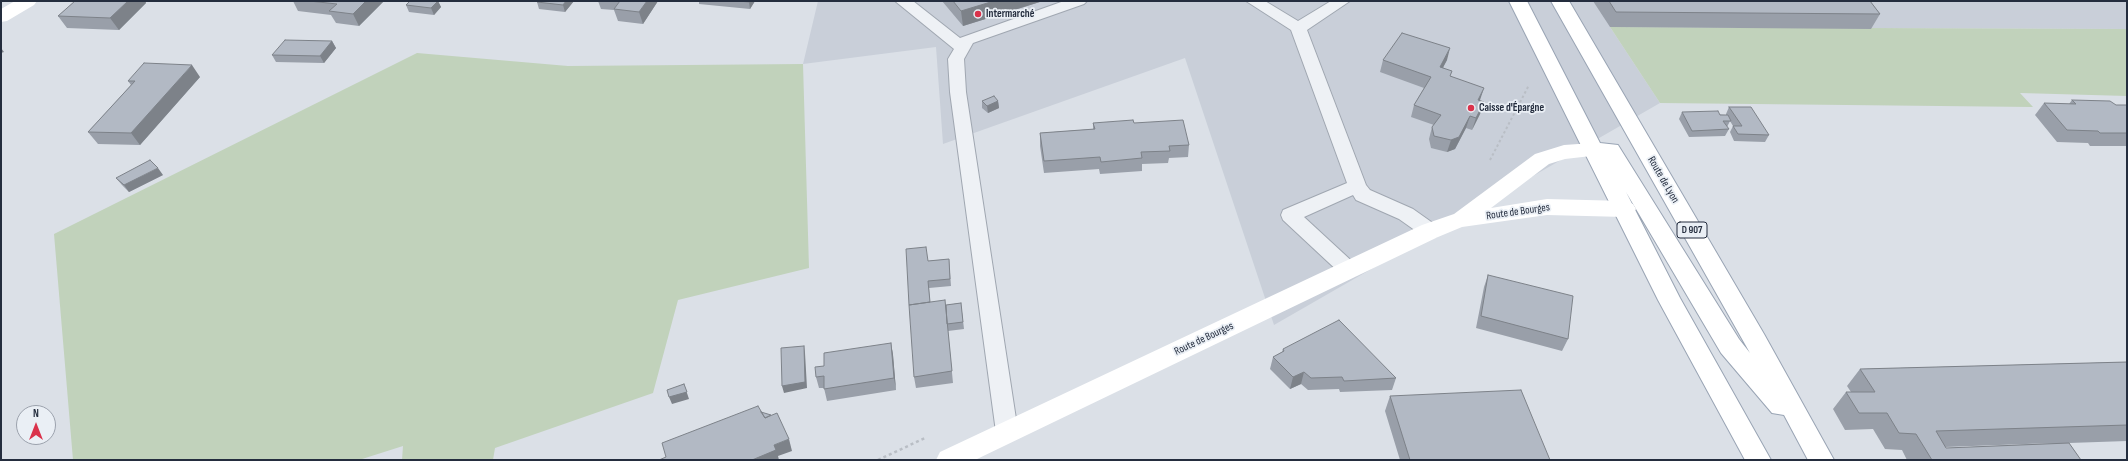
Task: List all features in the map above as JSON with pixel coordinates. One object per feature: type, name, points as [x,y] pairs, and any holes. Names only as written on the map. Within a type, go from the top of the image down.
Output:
[{"type":"main road","points":[[1,17],[28,1]]},
{"type":"main road","points":[[1518,1],[1593,150]]},
{"type":"main road","name":"Route de Lyon","points":[[1560,1],[1579,52],[1619,132],[1633,204],[1730,346],[1817,452]]},
{"type":"main road","name":"Route de Lyon","points":[[1560,1],[1752,334],[1817,452]]},
{"type":"main road","name":"Route de Lyon","points":[[1593,150],[1611,150],[1670,300],[1758,460]]},
{"type":"main road","name":"Route de Bourges","points":[[1459,220],[1542,158],[1564,152],[1593,150]]},
{"type":"main road","name":"Route de Bourges","points":[[949,460],[1430,231],[1459,220],[1547,207],[1633,204]]},
{"type":"lane","points":[[903,1],[962,47]]},
{"type":"lane","points":[[1007,432],[958,92],[956,59],[967,40],[1079,1]]},
{"type":"lane","points":[[1254,1],[1298,28],[1358,186],[1363,195],[1406,214],[1430,231]]},
{"type":"lane","points":[[1298,28],[1342,1]]},
{"type":"lane","points":[[1349,270],[1290,215],[1358,186]]},
{"type":"path","points":[[1489,162],[1544,53]]},
{"type":"path","points":[[878,460],[927,437]]},
{"type":"shaded area","points":[[818,1],[2127,1],[2127,29],[1610,27],[1660,103],[1274,325],[1185,58],[943,144],[936,47],[803,64]]},
{"type":"green space","points":[[1610,27],[2127,29],[2127,96],[2020,93],[2033,107],[1660,103]]},
{"type":"green space","points":[[417,53],[568,66],[803,64],[809,268],[678,300],[653,393],[495,448],[493,460],[402,460],[403,446],[359,460],[73,460],[54,234]]},
{"type":"building","points":[[75,1],[128,1],[110,18],[58,16]]},
{"type":"building","points":[[309,1],[366,1],[353,14],[329,11],[337,4]]},
{"type":"building","points":[[410,1],[438,1],[431,8],[406,5]]},
{"type":"building","points":[[566,1],[563,5],[537,2]]},
{"type":"building","points":[[620,1],[647,1],[639,12],[614,9]]},
{"type":"building","points":[[953,1],[994,1],[961,11]]},
{"type":"building","points":[[1609,1],[1870,1],[1880,14],[1616,12]]},
{"type":"building","points":[[1402,33],[1450,48],[1440,67],[1452,71],[1450,76],[1484,88],[1478,100],[1484,102],[1476,118],[1470,116],[1459,137],[1451,140],[1434,136],[1432,127],[1441,115],[1414,105],[1431,77],[1383,60]]},
{"type":"building","points":[[285,40],[332,41],[320,56],[272,55]]},
{"type":"building","points":[[144,63],[192,65],[131,133],[88,132],[135,81],[128,81]]},
{"type":"building","points":[[994,96],[998,101],[987,106],[982,101]]},
{"type":"building","points":[[2072,100],[2110,101],[2116,105],[2127,105],[2127,133],[2100,133],[2098,131],[2067,130],[2044,103],[2076,104]]},
{"type":"building","points":[[1729,107],[1751,107],[1769,135],[1738,134],[1733,126],[1742,126]]},
{"type":"building","points":[[1718,111],[1720,115],[1728,115],[1731,121],[1723,121],[1729,129],[1692,131],[1682,112]]},
{"type":"building","points":[[1133,120],[1134,123],[1183,120],[1189,145],[1169,146],[1170,151],[1141,152],[1142,158],[1101,162],[1100,157],[1044,161],[1040,133],[1095,129],[1093,123]]},
{"type":"building","points":[[150,160],[158,168],[124,185],[116,178]]},
{"type":"building","points":[[926,247],[928,261],[949,259],[950,279],[928,281],[930,302],[909,305],[906,249]]},
{"type":"building","points":[[1488,275],[1573,296],[1568,339],[1481,316]]},
{"type":"building","points":[[945,300],[952,371],[914,377],[909,305]]},
{"type":"building","points":[[961,303],[963,322],[947,324],[946,305]]},
{"type":"building","points":[[1339,320],[1396,378],[1344,381],[1342,377],[1311,378],[1304,372],[1293,377],[1273,357],[1284,351],[1283,349]]},
{"type":"building","points":[[891,343],[894,378],[824,389],[824,376],[816,377],[815,367],[824,366],[824,353]]},
{"type":"building","points":[[804,346],[805,382],[782,386],[781,348]]},
{"type":"building","points":[[2127,362],[2127,425],[1936,431],[1946,448],[2069,443],[2081,460],[1932,460],[1916,434],[1899,433],[1887,413],[1859,413],[1846,392],[1875,392],[1860,369]]},
{"type":"building","points":[[684,384],[687,392],[669,397],[667,390]]},
{"type":"building","points":[[1521,390],[1550,460],[1410,460],[1390,396]]},
{"type":"building","points":[[758,406],[765,418],[777,413],[789,439],[774,445],[776,450],[752,460],[659,460],[666,457],[662,443]]},
{"type":"building","points":[[761,412],[771,415],[765,418]]},
{"type":"place","name":"Intermarché","points":[[978,14]]},
{"type":"place","name":"Caisse d'Épargne","points":[[1471,108]]}]
